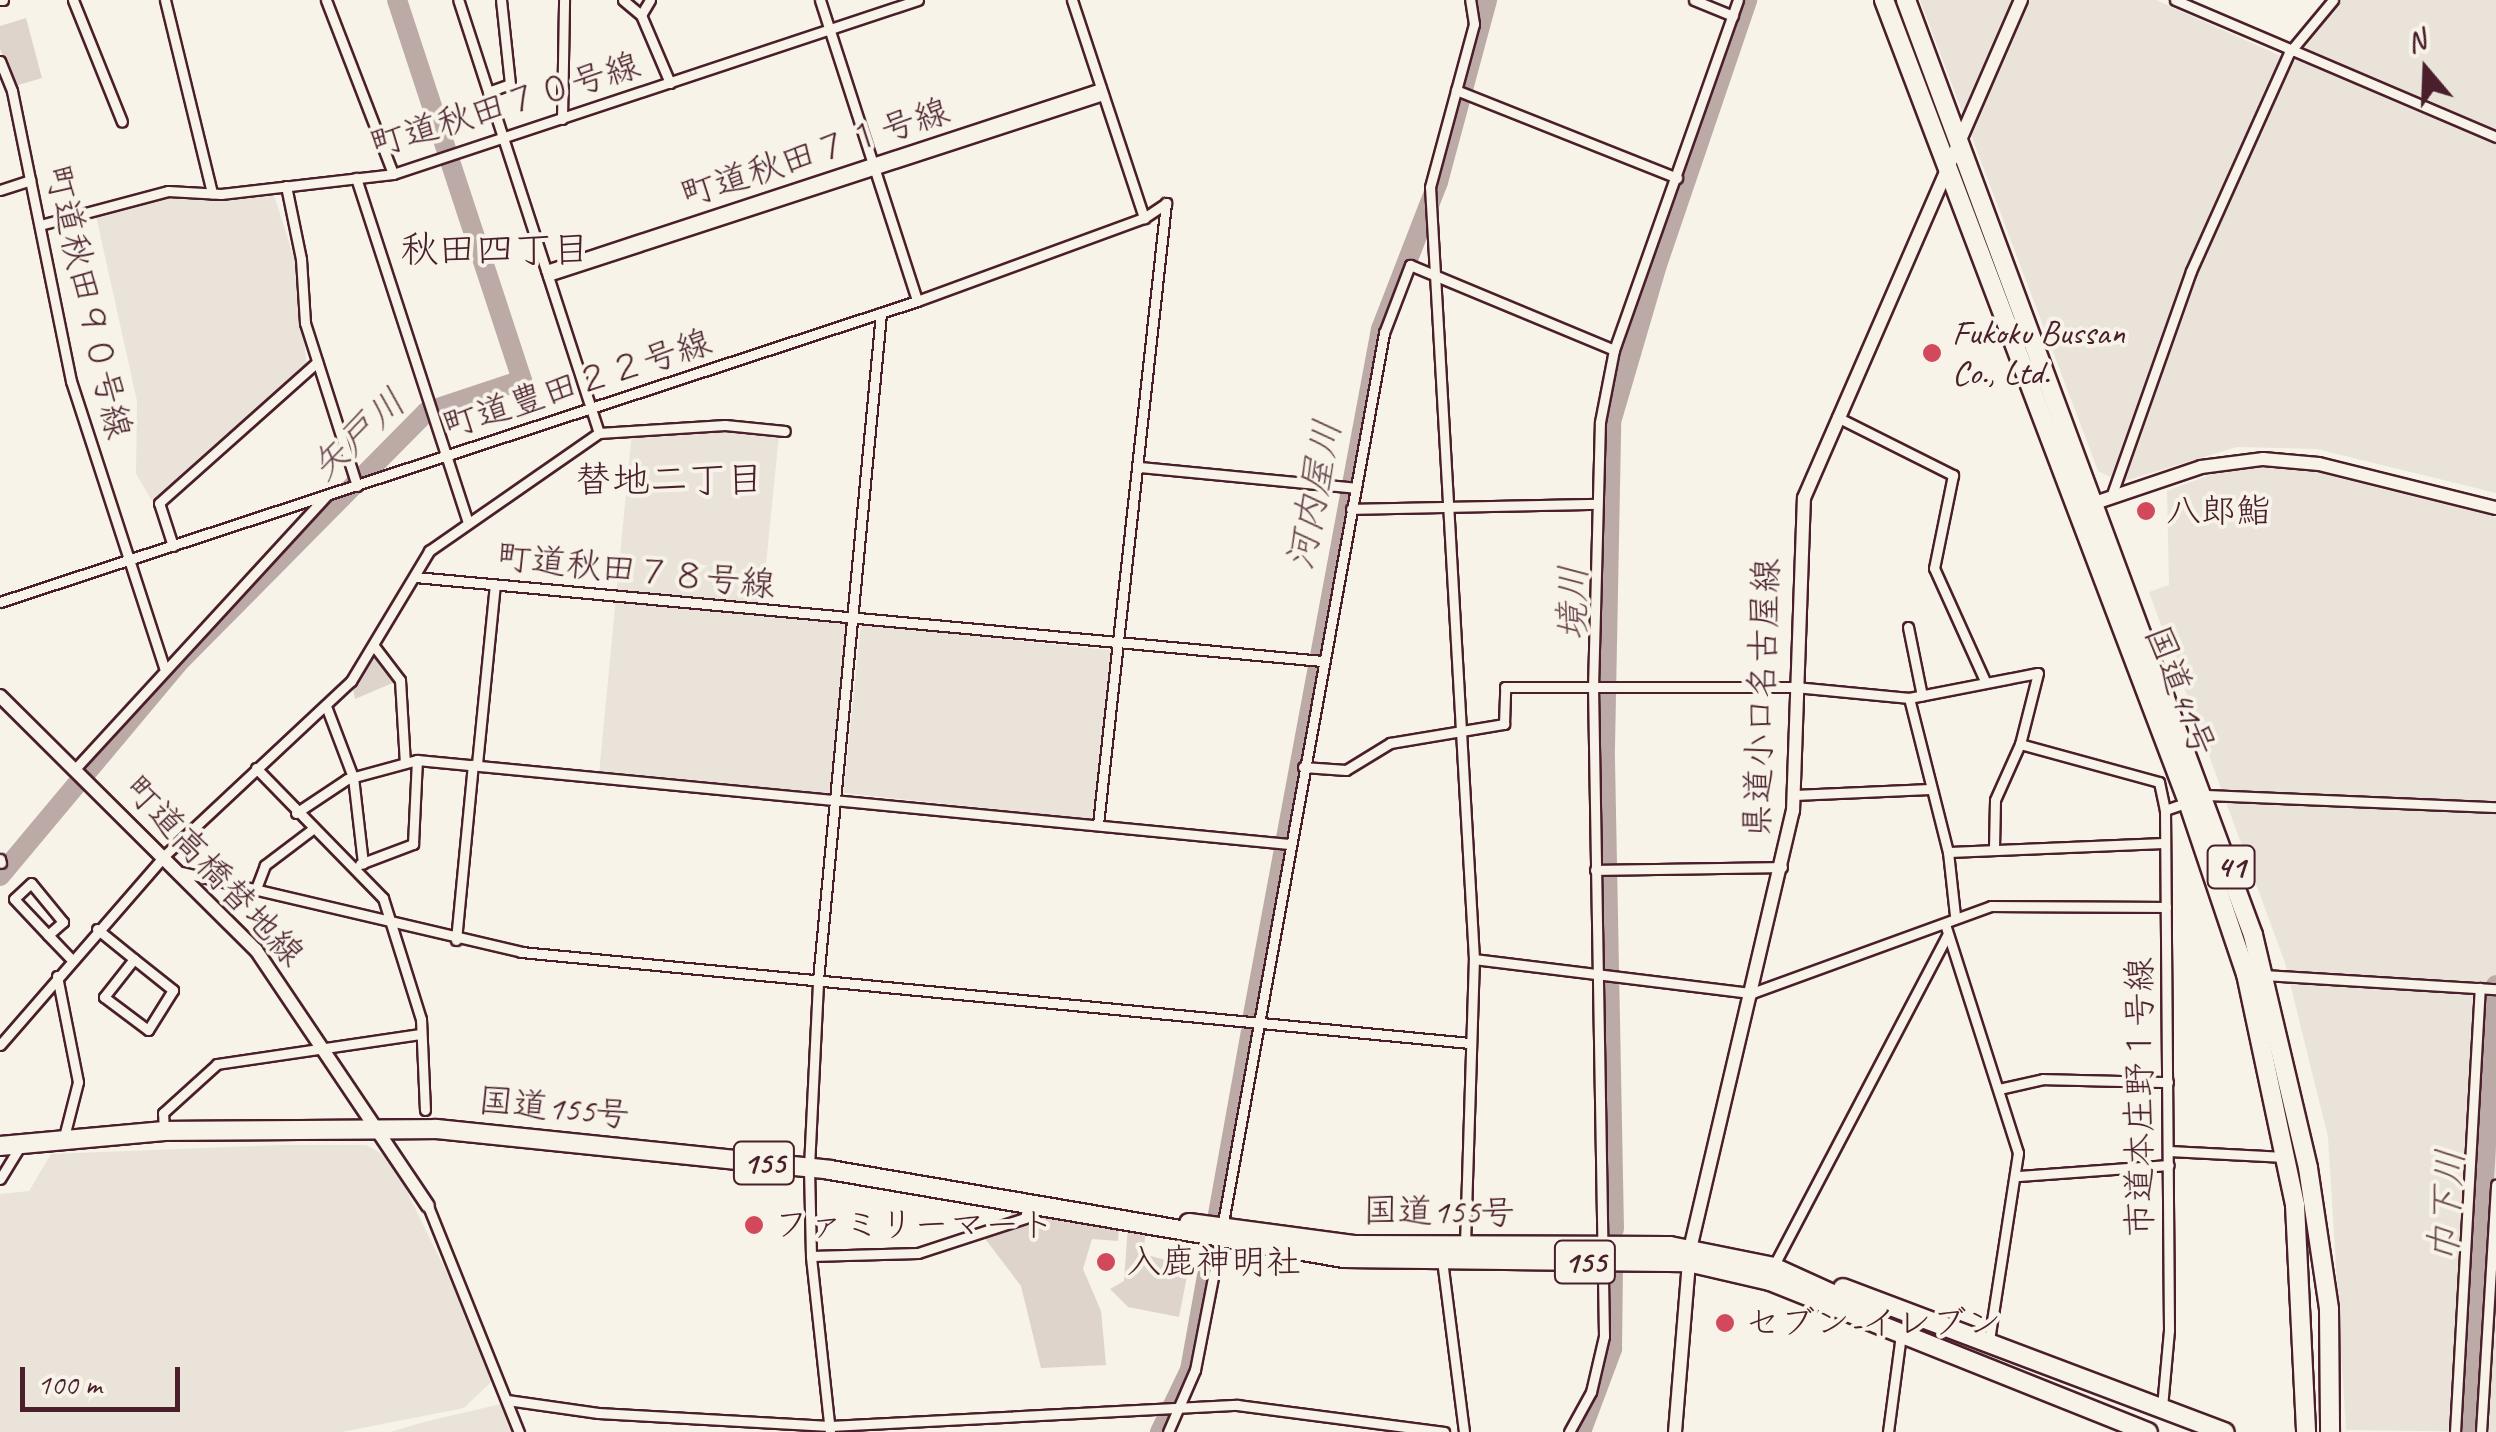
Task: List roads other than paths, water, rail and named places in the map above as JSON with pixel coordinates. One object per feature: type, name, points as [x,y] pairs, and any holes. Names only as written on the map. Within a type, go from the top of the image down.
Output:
[{"type":"highway","name":"国道41号","points":[[1884,0],[2076,510],[2196,798],[2264,974],[2300,1121],[2322,1262],[2330,1432]]},
{"type":"highway","name":"国道41号","points":[[1906,0],[2103,500],[2252,994],[2288,1157],[2304,1290],[2306,1432]]},
{"type":"highway","name":"国道155号","points":[[0,1146],[64,1137],[164,1131],[377,1126],[809,1167],[1029,1201],[1344,1258],[1442,1260],[1603,1254]]},
{"type":"highway","name":"国道155号","points":[[1221,1234],[1354,1245],[1689,1256],[1773,1268],[1799,1276],[1995,1368],[2148,1432]]},
{"type":"highway","name":"国道155号","points":[[1689,1256],[1770,1281],[1935,1350],[1995,1368],[2166,1432]]},
{"type":"highway","name":"155","points":[[1799,1276],[1988,1341],[2224,1432]]},
{"type":"highway","name":"155","points":[[1935,1350],[2124,1432]]},
{"type":"main road","name":"県道小口名古屋線","points":[[1675,1432],[1689,1256],[1785,867],[1793,795],[1799,524],[1837,417],[2021,0]]},
{"type":"main road","points":[[2076,510],[2201,466],[2263,459],[2319,464],[2496,508]]},
{"type":"main road","name":"町道高橋替地線","points":[[0,696],[165,855],[266,962],[428,1206]]},
{"type":"street","points":[[73,0],[122,122]]},
{"type":"street","points":[[165,0],[212,194]]},
{"type":"street","points":[[326,0],[393,174]]},
{"type":"street","points":[[458,0],[599,434]]},
{"type":"street","points":[[488,92],[510,84],[501,0]]},
{"type":"street","points":[[562,119],[564,0]]},
{"type":"street","points":[[623,0],[642,14],[670,83]]},
{"type":"street","points":[[642,14],[650,0]]},
{"type":"street","points":[[820,0],[917,301]]},
{"type":"street","name":"町道秋田７０号線","points":[[40,225],[168,190],[212,194],[393,174],[918,0]]},
{"type":"street","points":[[1072,0],[1144,218]]},
{"type":"street","points":[[1466,1247],[1474,959],[1464,729],[1430,187],[1456,90],[1472,5],[1482,0]]},
{"type":"street","points":[[1694,0],[1733,16]]},
{"type":"street","points":[[1569,1432],[1601,1359],[1603,1254],[1595,870],[1596,504],[1600,422],[1614,350],[1738,0]]},
{"type":"street","points":[[2175,0],[2289,52],[2496,137]]},
{"type":"street","points":[[2103,500],[2192,271],[2289,52],[2333,0]]},
{"type":"street","name":"町道秋田９０号線","points":[[0,61],[30,180],[71,380],[164,668]]},
{"type":"street","points":[[1456,90],[1678,178]]},
{"type":"street","name":"町道秋田７１号線","points":[[547,273],[1102,92]]},
{"type":"street","points":[[356,178],[467,520]]},
{"type":"street","points":[[0,190],[30,180]]},
{"type":"street","points":[[286,186],[301,259],[305,323],[357,486]]},
{"type":"street","name":"町道豊田２２号線","points":[[0,602],[917,301],[1144,218],[1166,203],[1140,467]]},
{"type":"street","points":[[1168,1432],[1184,1404],[1221,1234],[1255,1022],[1386,326],[1410,266],[1614,350]]},
{"type":"street","points":[[830,1429],[811,1256],[809,1167],[818,980],[881,313]]},
{"type":"street","points":[[174,546],[159,504],[317,362]]},
{"type":"street","points":[[1837,417],[1953,475],[1934,568],[1986,681]]},
{"type":"street","points":[[0,1045],[70,958],[165,855],[326,706],[374,646],[429,551],[467,520],[599,434],[725,425],[785,431]]},
{"type":"street","points":[[1098,824],[1140,467],[1356,488]]},
{"type":"street","points":[[75,769],[326,496]]},
{"type":"street","points":[[1352,509],[1450,510],[1596,504]]},
{"type":"street","name":"町道秋田７８号線","points":[[415,577],[1118,646],[1322,661]]},
{"type":"street","points":[[458,940],[494,585]]},
{"type":"street","points":[[1908,628],[1922,696]]},
{"type":"street","points":[[374,646],[400,680],[404,763]]},
{"type":"street","points":[[1303,767],[1346,770],[1390,743],[1504,724],[1505,687],[1795,687],[1910,698],[2038,673],[2020,744],[1995,800],[1994,846]]},
{"type":"street","points":[[1910,698],[1948,852],[1955,916]]},
{"type":"street","points":[[326,706],[352,777],[361,864],[394,923],[421,1034],[425,1110]]},
{"type":"street","points":[[2020,744],[2158,782],[2165,810],[2196,798],[2496,808]]},
{"type":"street","points":[[361,864],[412,844],[417,760]]},
{"type":"street","points":[[296,813],[352,777],[417,760],[1288,844]]},
{"type":"street","points":[[256,768],[296,813],[361,864]]},
{"type":"street","points":[[1793,795],[1931,789]]},
{"type":"street","name":"市道本庄野１号線","points":[[2162,1408],[2169,1165],[2165,810]]},
{"type":"street","points":[[257,886],[265,865],[314,828]]},
{"type":"street","points":[[1948,852],[1994,846],[2166,843]]},
{"type":"street","points":[[1595,870],[1785,867]]},
{"type":"street","points":[[181,872],[257,886],[458,940],[818,980],[1469,1043]]},
{"type":"street","points":[[48,935],[63,922],[30,883],[14,899],[48,935],[70,958]]},
{"type":"street","points":[[1474,959],[1596,978],[1752,993],[1991,906],[2166,907]]},
{"type":"street","points":[[1945,924],[1999,1089],[2019,1176],[1988,1341]]},
{"type":"street","points":[[97,929],[173,990],[148,1030],[104,997],[134,959]]},
{"type":"street","points":[[1773,1268],[1947,936]]},
{"type":"street","points":[[2264,974],[2496,989]]},
{"type":"street","points":[[57,976],[78,1082],[64,1137]]},
{"type":"street","points":[[2456,1432],[2480,988]]},
{"type":"street","points":[[164,1131],[163,1113],[213,1066],[421,1034]]},
{"type":"street","points":[[1999,1089],[2043,1079],[2168,1082]]},
{"type":"street","points":[[0,1179],[22,1142]]},
{"type":"street","points":[[2168,1151],[2288,1157]]},
{"type":"street","points":[[2019,1176],[2169,1165]]},
{"type":"street","points":[[2481,1432],[2496,1184]]},
{"type":"street","points":[[811,1256],[918,1253],[1025,1218],[1029,1201]]},
{"type":"street","points":[[428,1206],[519,1432]]},
{"type":"street","points":[[1442,1260],[1464,1432]]},
{"type":"street","points":[[1888,1432],[1901,1336]]},
{"type":"street","points":[[507,1400],[598,1413],[830,1429],[980,1423],[1184,1404],[1440,1432]]},
{"type":"waterway","name":"矢戸川","points":[[0,876],[177,664],[426,412],[522,380],[397,0]]},
{"type":"waterway","name":"河内屋川","points":[[1253,1015],[1381,329],[1438,182],[1487,0]]},
{"type":"waterway","name":"境川","points":[[1614,1229],[1605,747],[1611,422],[1657,265],[1747,0]]},
{"type":"waterway","name":"巾下川","points":[[2468,1432],[2496,985]]},
{"type":"waterway","name":"河内屋川","points":[[1160,1432],[1190,1370],[1251,1032]]},
{"type":"waterway","name":"境川","points":[[1581,1432],[1612,1349],[1613,1272]]},
{"type":"place","name":"Fukoku Bussan Co., Ltd.","points":[[1932,353]]},
{"type":"place","name":"八郎鮨","points":[[2146,511]]},
{"type":"place","name":"ファミリーマート","points":[[754,1225]]},
{"type":"place","name":"入鹿神明社","points":[[1106,1262]]},
{"type":"place","name":"セブン-イレブン","points":[[1725,1323]]},
{"type":"district","name":"秋田四丁目","points":[[495,250]]},
{"type":"district","name":"替地二丁目","points":[[669,480]]}]
